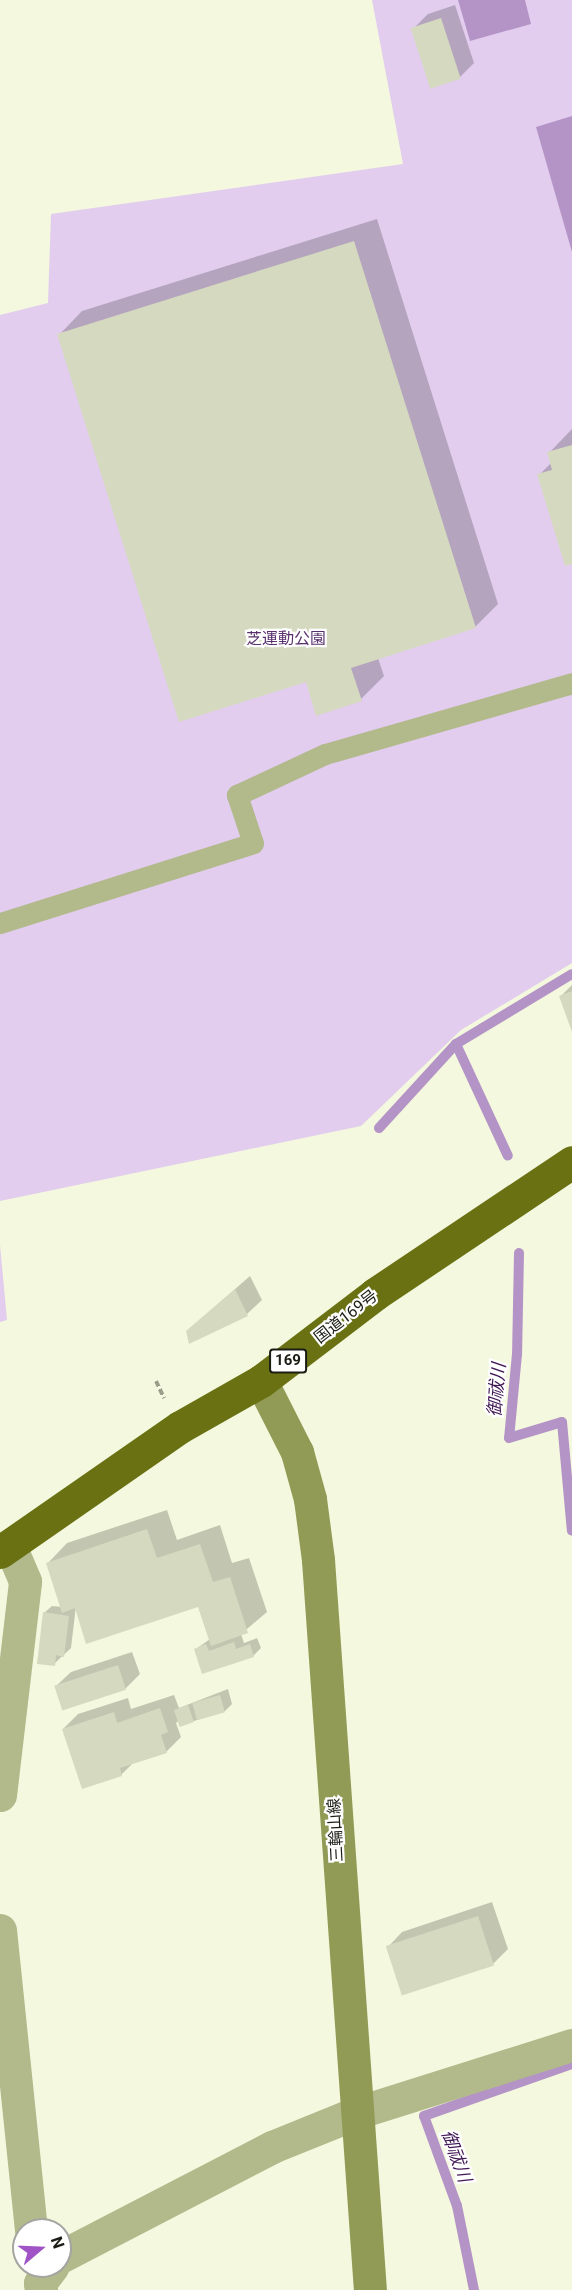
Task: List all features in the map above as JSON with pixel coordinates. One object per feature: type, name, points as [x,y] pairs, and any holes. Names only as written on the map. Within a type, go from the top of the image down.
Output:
[{"type":"highway","name":"国道169号","points":[[5,1548],[180,1427],[261,1381],[375,1294],[572,1162]]},
{"type":"main road","name":"三輪山線","points":[[261,1381],[297,1452],[312,1519],[370,2290]]},
{"type":"street","points":[[0,1795],[25,1581],[5,1548]]},
{"type":"street","points":[[0,1930],[30,2218]]},
{"type":"street","points":[[72,2251],[272,2147],[356,2113],[572,2045]]},
{"type":"lane","points":[[0,923],[253,843],[237,795],[326,754],[572,683]]},
{"type":"green space","name":"芝運動公園","points":[[372,0],[572,0],[572,963],[461,1030],[361,1126],[0,1201],[0,315],[48,303],[51,214],[403,164]]},
{"type":"green space","points":[[0,1245],[7,1320],[0,1322]]},
{"type":"shaded area","points":[[458,0],[525,0],[531,24],[470,41]]},
{"type":"shaded area","points":[[572,116],[572,252],[536,127]]},
{"type":"building","points":[[441,18],[461,79],[430,89],[411,28]]},
{"type":"building","points":[[354,241],[476,628],[351,668],[362,701],[316,716],[306,682],[179,722],[57,334]]},
{"type":"building","points":[[572,445],[572,564],[565,566],[537,474],[552,470],[547,452]]},
{"type":"building","points":[[572,991],[572,1032],[559,996]]},
{"type":"building","points":[[235,1289],[248,1316],[189,1344],[186,1331]]},
{"type":"building","points":[[147,1529],[157,1558],[200,1544],[213,1582],[230,1577],[248,1633],[211,1646],[198,1607],[86,1644],[75,1608],[62,1613],[46,1563]]},
{"type":"building","points":[[43,1612],[69,1616],[64,1657],[56,1655],[55,1666],[37,1664]]},
{"type":"building","points":[[234,1642],[236,1649],[250,1644],[254,1657],[202,1674],[194,1649],[206,1644],[209,1651]]},
{"type":"building","points":[[118,1665],[126,1690],[62,1710],[54,1686]]},
{"type":"building","points":[[220,1695],[225,1712],[197,1720],[192,1703]]},
{"type":"building","points":[[188,1705],[194,1722],[180,1727],[174,1710]]},
{"type":"building","points":[[160,1708],[168,1732],[161,1735],[167,1753],[120,1768],[122,1776],[82,1789],[62,1729],[114,1712],[117,1723]]},
{"type":"building","points":[[478,1916],[494,1965],[402,1995],[386,1946]]},
{"type":"waterway","points":[[379,1128],[456,1044],[572,974]]},
{"type":"waterway","name":"御祓川","points":[[456,1044],[508,1156]]},
{"type":"waterway","name":"御祓川","points":[[519,1253],[517,1354],[509,1438],[562,1422],[572,1531]]},
{"type":"waterway","name":"御祓川","points":[[474,2290],[457,2206],[424,2116],[572,2064]]}]
